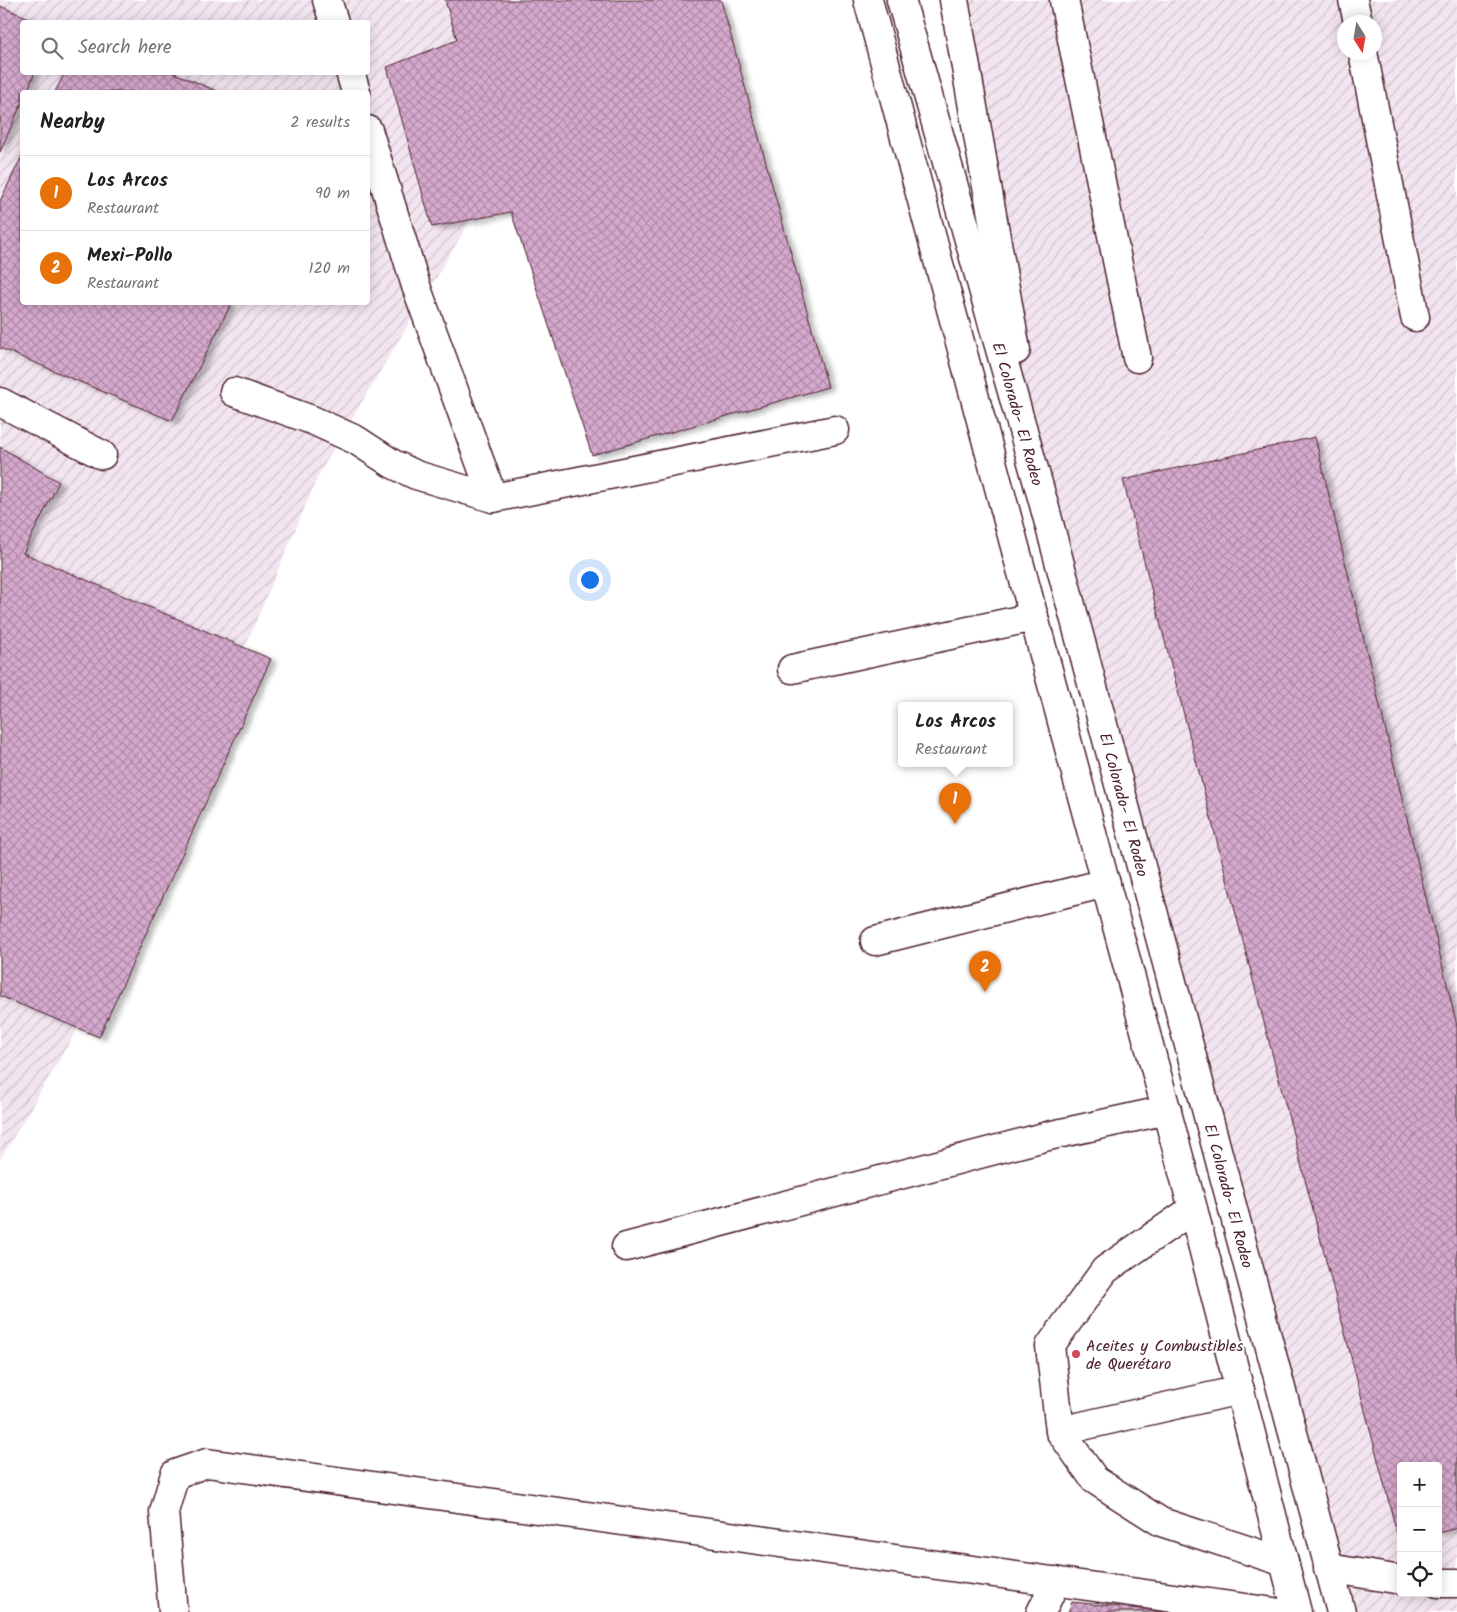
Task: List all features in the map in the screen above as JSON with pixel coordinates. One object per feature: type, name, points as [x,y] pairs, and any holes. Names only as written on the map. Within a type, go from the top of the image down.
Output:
[{"type":"main road","points":[[868,0],[1167,1110],[1297,1612]]},
{"type":"main road","name":"El Colorado- El Rodeo","points":[[901,0],[1043,501],[1341,1612]]},
{"type":"main road","points":[[954,0],[1043,501]]},
{"type":"main road","points":[[1064,0],[1137,358]]},
{"type":"main road","points":[[1353,0],[1356,15]]},
{"type":"main road","points":[[1365,60],[1415,317]]},
{"type":"main road","points":[[351,75],[355,90]]},
{"type":"main road","points":[[370,136],[416,286],[493,498]]},
{"type":"main road","points":[[234,392],[312,420],[356,440],[393,464],[416,475],[493,498],[835,430]]},
{"type":"main road","points":[[0,402],[102,455]]},
{"type":"main road","points":[[792,669],[1034,617]]},
{"type":"main road","points":[[875,942],[1106,883]]},
{"type":"main road","points":[[626,1247],[1048,1136],[1167,1110]]},
{"type":"main road","points":[[1193,1208],[1105,1270],[1050,1346],[1060,1431],[1095,1480],[1160,1522],[1284,1562]]},
{"type":"main road","points":[[1060,1431],[1240,1390]]},
{"type":"main road","points":[[173,1612],[164,1512],[175,1474],[207,1463],[1274,1612]]},
{"type":"main road","points":[[1328,1568],[1397,1579]]},
{"type":"main road","points":[[1041,1612],[1056,1581]]},
{"type":"main road","points":[[1442,1583],[1457,1583]]},
{"type":"shaded area","points":[[0,0],[602,0],[320,472],[90,1008],[0,1160]]},
{"type":"shaded area","points":[[956,0],[1457,0],[1457,1612],[1333,1612],[1043,501]]},
{"type":"building","points":[[445,0],[721,0],[828,387],[592,455],[511,212],[432,227],[387,67],[457,40]]},
{"type":"building","points":[[0,6],[33,20],[20,20],[20,75],[34,75],[28,90],[20,90],[20,107],[0,152]]},
{"type":"building","points":[[64,75],[179,75],[214,90],[56,90]]},
{"type":"building","points":[[20,160],[20,305],[230,305],[172,421],[0,348],[0,201]]},
{"type":"building","points":[[1315,437],[1457,1026],[1457,1528],[1442,1532],[1442,1462],[1397,1462],[1397,1533],[1123,480]]},
{"type":"building","points":[[0,447],[59,482],[23,553],[271,659],[99,1037],[0,996]]},
{"type":"building","points":[[1072,1602],[1172,1612],[1068,1612]]},
{"type":"place","name":"Los Arcos","points":[[955,824]]},
{"type":"place","name":"Mexi-Pollo","points":[[985,992]]},
{"type":"place","name":"Aceites y Combustibles de Querétaro","points":[[1076,1354]]}]
